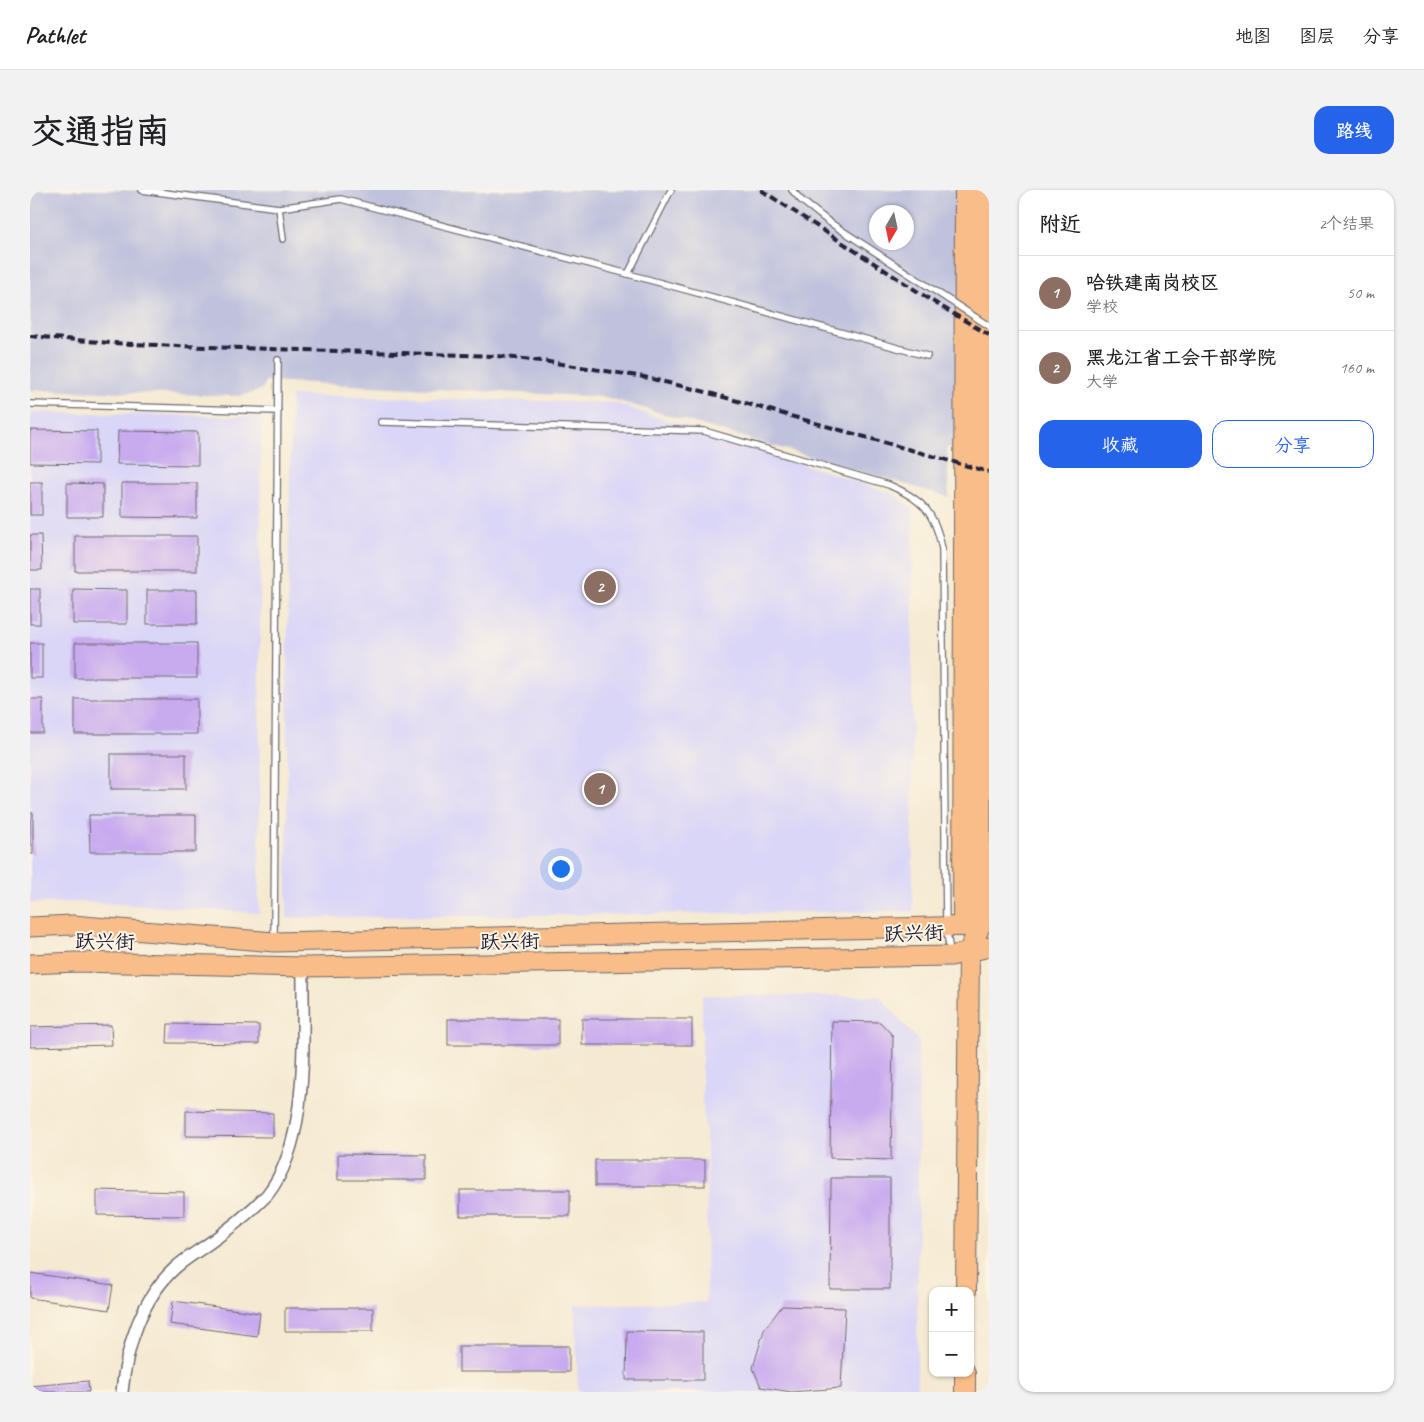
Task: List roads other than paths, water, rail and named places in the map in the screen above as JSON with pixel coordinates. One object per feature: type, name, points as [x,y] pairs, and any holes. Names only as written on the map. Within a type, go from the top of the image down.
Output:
[{"type":"highway","points":[[965,190],[969,926]]},
{"type":"highway","points":[[966,1287],[960,953],[969,926],[983,190]]},
{"type":"highway","points":[[965,1377],[965,1392]]},
{"type":"main road","name":"跃兴街","points":[[30,927],[72,925],[274,942],[969,926]]},
{"type":"main road","name":"跃兴街","points":[[30,964],[76,962],[303,967],[960,953],[989,947]]},
{"type":"street","points":[[122,1392],[133,1337],[155,1293],[175,1268],[215,1239],[267,1195],[286,1161],[297,1118],[300,1083],[303,967]]},
{"type":"lane","points":[[142,190],[279,208],[341,200],[628,274],[927,356]]},
{"type":"lane","points":[[628,274],[671,190]]},
{"type":"lane","points":[[792,190],[801,200],[829,222],[989,326]]},
{"type":"lane","points":[[279,208],[283,239]]},
{"type":"lane","points":[[274,942],[278,360]]},
{"type":"lane","points":[[30,404],[278,410]]},
{"type":"lane","points":[[381,422],[704,431],[889,485],[910,494],[922,504],[937,528],[942,549],[969,926],[960,953]]},
{"type":"railway","points":[[761,190],[937,304],[989,335]]},
{"type":"railway","points":[[30,336],[177,346],[497,356],[549,362],[644,377],[702,391],[989,472]]},
{"type":"place","name":"黑龙江省工会干部学院","points":[[600,587]]},
{"type":"place","name":"哈铁建南岗校区","points":[[600,789]]}]
